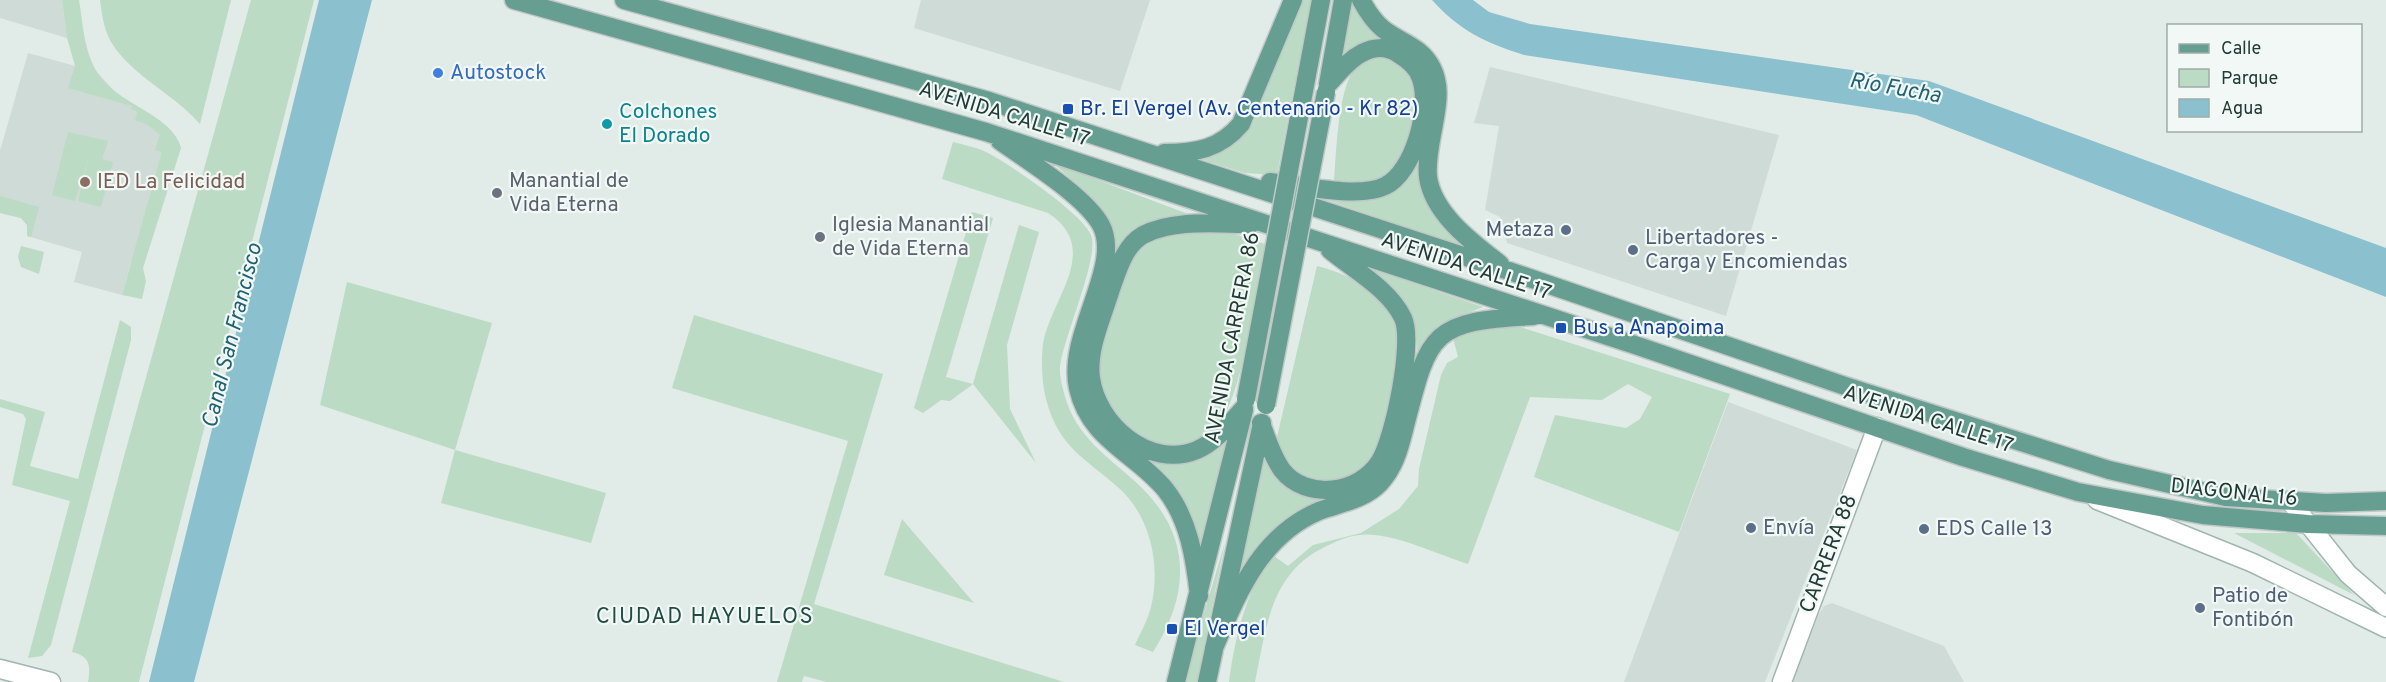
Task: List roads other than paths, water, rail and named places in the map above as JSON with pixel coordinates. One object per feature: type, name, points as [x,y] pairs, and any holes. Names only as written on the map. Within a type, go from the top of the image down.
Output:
[{"type":"main road","name":"AVENIDA CALLE 17","points":[[514,0],[986,132],[1178,193],[1322,243],[2079,492],[2253,563],[2386,628]]},
{"type":"main road","name":"AVENIDA CALLE 17","points":[[624,0],[989,101],[1509,271],[1845,386],[2081,462],[2226,497],[2290,501]]},
{"type":"main road","points":[[1150,153],[1181,153],[1208,149],[1235,131],[1246,114],[1293,0]]},
{"type":"main road","name":"AVENIDA CARRERA 86","points":[[1176,682],[1245,404],[1321,0]]},
{"type":"main road","name":"AVENIDA CARRERA 86","points":[[1207,682],[1266,405],[1343,0]]},
{"type":"main road","points":[[1360,0],[1375,22],[1393,36],[1414,46],[1433,70],[1438,99],[1428,160],[1430,184],[1438,203],[1449,218],[1509,271]]},
{"type":"main road","points":[[1219,176],[1366,190],[1385,186],[1399,176],[1415,148],[1423,106],[1424,90],[1421,77],[1414,67],[1393,51],[1374,48],[1353,59],[1327,88]]},
{"type":"main road","points":[[986,132],[1074,196],[1102,226],[1106,243],[1103,270],[1078,346],[1076,368],[1080,399],[1104,437],[1155,479],[1174,503],[1191,545],[1198,596]]},
{"type":"main road","points":[[1245,404],[1207,445],[1186,454],[1164,453],[1139,446],[1117,430],[1094,391],[1090,365],[1114,282],[1124,255],[1134,242],[1148,233],[1166,227],[1262,223]]},
{"type":"main road","points":[[1262,423],[1281,469],[1294,482],[1317,490],[1340,489],[1364,478],[1379,462],[1387,444],[1404,370],[1407,331],[1395,305],[1385,294],[1322,243]]},
{"type":"main road","points":[[1214,648],[1245,579],[1278,536],[1318,511],[1370,492],[1386,477],[1399,452],[1419,371],[1434,342],[1465,323],[1545,315]]},
{"type":"main road","name":"CARRERA 88","points":[[1782,682],[1877,427]]},
{"type":"main road","name":"DIAGONAL 16","points":[[2079,492],[2203,515],[2308,524],[2386,526]]},
{"type":"main road","points":[[2290,501],[2348,574],[2386,608]]},
{"type":"main road","name":"DIAGONAL 16","points":[[2290,501],[2386,501]]},
{"type":"main road","points":[[0,669],[51,682]]},
{"type":"water","points":[[319,0],[372,0],[194,682],[149,682]]},
{"type":"water","name":"Río Fucha","points":[[1432,0],[1473,0],[1489,12],[1530,24],[1929,81],[2386,248],[2386,297],[1916,115],[1524,55],[1463,28]]},
{"type":"place","name":"Autostock","points":[[438,73]]},
{"type":"place","name":"Br. El Vergel (Av. Centenario - Kr 82)","points":[[1068,109]]},
{"type":"place","name":"Colchones El Dorado","points":[[607,124]]},
{"type":"place","name":"IED La Felicidad","points":[[85,182]]},
{"type":"place","name":"Manantial de Vida Eterna","points":[[497,193]]},
{"type":"place","name":"Metaza","points":[[1566,230]]},
{"type":"place","name":"Iglesia Manantial de Vida Eterna","points":[[820,237]]},
{"type":"place","name":"Libertadores - Carga y Encomiendas","points":[[1633,250]]},
{"type":"place","name":"Bus a Anapoima","points":[[1561,328]]},
{"type":"place","name":"Envía","points":[[1751,528]]},
{"type":"place","name":"EDS Calle 13","points":[[1924,529]]},
{"type":"place","name":"Patio de Fontibón","points":[[2200,608]]},
{"type":"place","name":"El Vergel","points":[[1172,629]]},
{"type":"district","name":"CIUDAD HAYUELOS","points":[[705,617]]},
{"type":"water label","name":"Canal San Francisco","points":[[233,336]]}]
